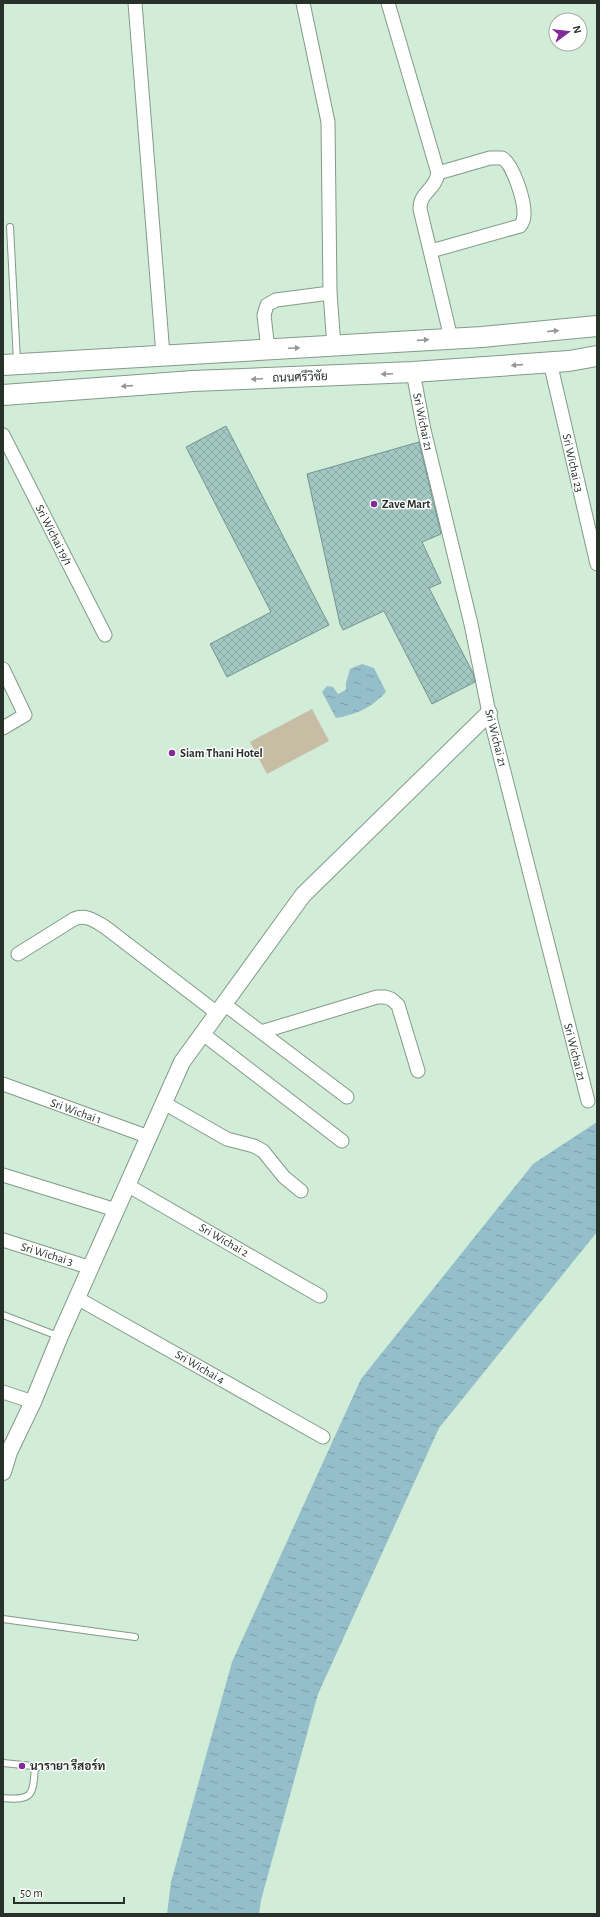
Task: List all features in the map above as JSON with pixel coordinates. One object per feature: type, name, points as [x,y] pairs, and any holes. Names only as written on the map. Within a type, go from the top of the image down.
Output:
[{"type":"main road","points":[[10,364],[334,346],[597,326]]},
{"type":"main road","points":[[191,354],[183,357],[178,362],[178,368],[179,375],[193,381]]},
{"type":"main road","name":"ถนนศรีวิชัย","points":[[3,395],[193,381],[413,372],[550,362],[597,356]]},
{"type":"main road","points":[[59,362],[69,367],[72,373],[72,382],[70,387],[61,391]]},
{"type":"street","points":[[135,3],[163,355]]},
{"type":"street","points":[[303,3],[328,122],[330,293],[334,346]]},
{"type":"street","points":[[388,3],[438,173],[434,185],[424,195],[420,202],[420,209],[451,338]]},
{"type":"street","points":[[431,251],[520,226],[523,221],[524,213],[514,173],[510,165],[502,158],[490,158],[438,173]]},
{"type":"street","points":[[268,350],[264,315],[267,305],[276,300],[330,293]]},
{"type":"street","name":"Sri Wichai 23","points":[[550,362],[597,564]]},
{"type":"street","name":"Sri Wichai 21","points":[[413,372],[424,430],[472,624],[489,713],[588,1102]]},
{"type":"street","name":"Sri Wichai 19/1","points":[[3,435],[105,635]]},
{"type":"street","points":[[3,669],[25,716],[3,728]]},
{"type":"street","points":[[3,1472],[9,1452],[33,1402],[60,1336],[182,1062],[303,895],[489,713]]},
{"type":"street","points":[[18,954],[74,918],[80,916],[90,918],[221,1008],[261,1032],[347,1097]]},
{"type":"street","points":[[261,1032],[350,1005],[384,997],[391,998],[398,1005],[418,1071]]},
{"type":"street","points":[[203,1034],[342,1141]]},
{"type":"street","name":"Sri Wichai 1","points":[[3,1084],[149,1137]]},
{"type":"street","points":[[164,1103],[227,1139],[254,1146],[262,1151],[284,1177],[301,1191]]},
{"type":"street","points":[[3,1175],[116,1210]]},
{"type":"street","name":"Sri Wichai 2","points":[[127,1185],[320,1296]]},
{"type":"street","name":"Sri Wichai 3","points":[[3,1240],[91,1268]]},
{"type":"street","name":"Sri Wichai 4","points":[[77,1298],[323,1437]]},
{"type":"street","points":[[3,1392],[33,1402]]},
{"type":"lane","points":[[10,227],[10,364]]},
{"type":"lane","points":[[3,1315],[60,1336]]},
{"type":"lane","points":[[3,1619],[135,1637]]},
{"type":"lane","points":[[3,1763],[44,1767]]},
{"type":"lane","points":[[3,1798],[27,1797],[31,1794],[34,1785],[35,1766]]},
{"type":"shaded area","points":[[312,709],[329,741],[267,774],[250,742]]},
{"type":"water","points":[[362,664],[374,668],[386,692],[363,710],[336,718],[322,692],[327,686],[333,687],[338,694],[346,690],[346,683],[350,669]]},
{"type":"water","points":[[597,1122],[597,1232],[439,1428],[318,1694],[261,1900],[259,1914],[167,1914],[171,1882],[232,1662],[361,1379],[533,1164]]},
{"type":"building","points":[[226,426],[329,625],[227,677],[210,644],[271,612],[186,447]]},
{"type":"building","points":[[419,442],[441,534],[422,542],[441,583],[429,588],[473,673],[475,682],[432,704],[384,611],[343,630],[340,624],[307,474]]},
{"type":"place","name":"Zave Mart","points":[[374,504]]},
{"type":"place","name":"Siam Thani Hotel","points":[[172,753]]},
{"type":"place","name":"นารายา รีสอร์ท","points":[[22,1766]]}]
